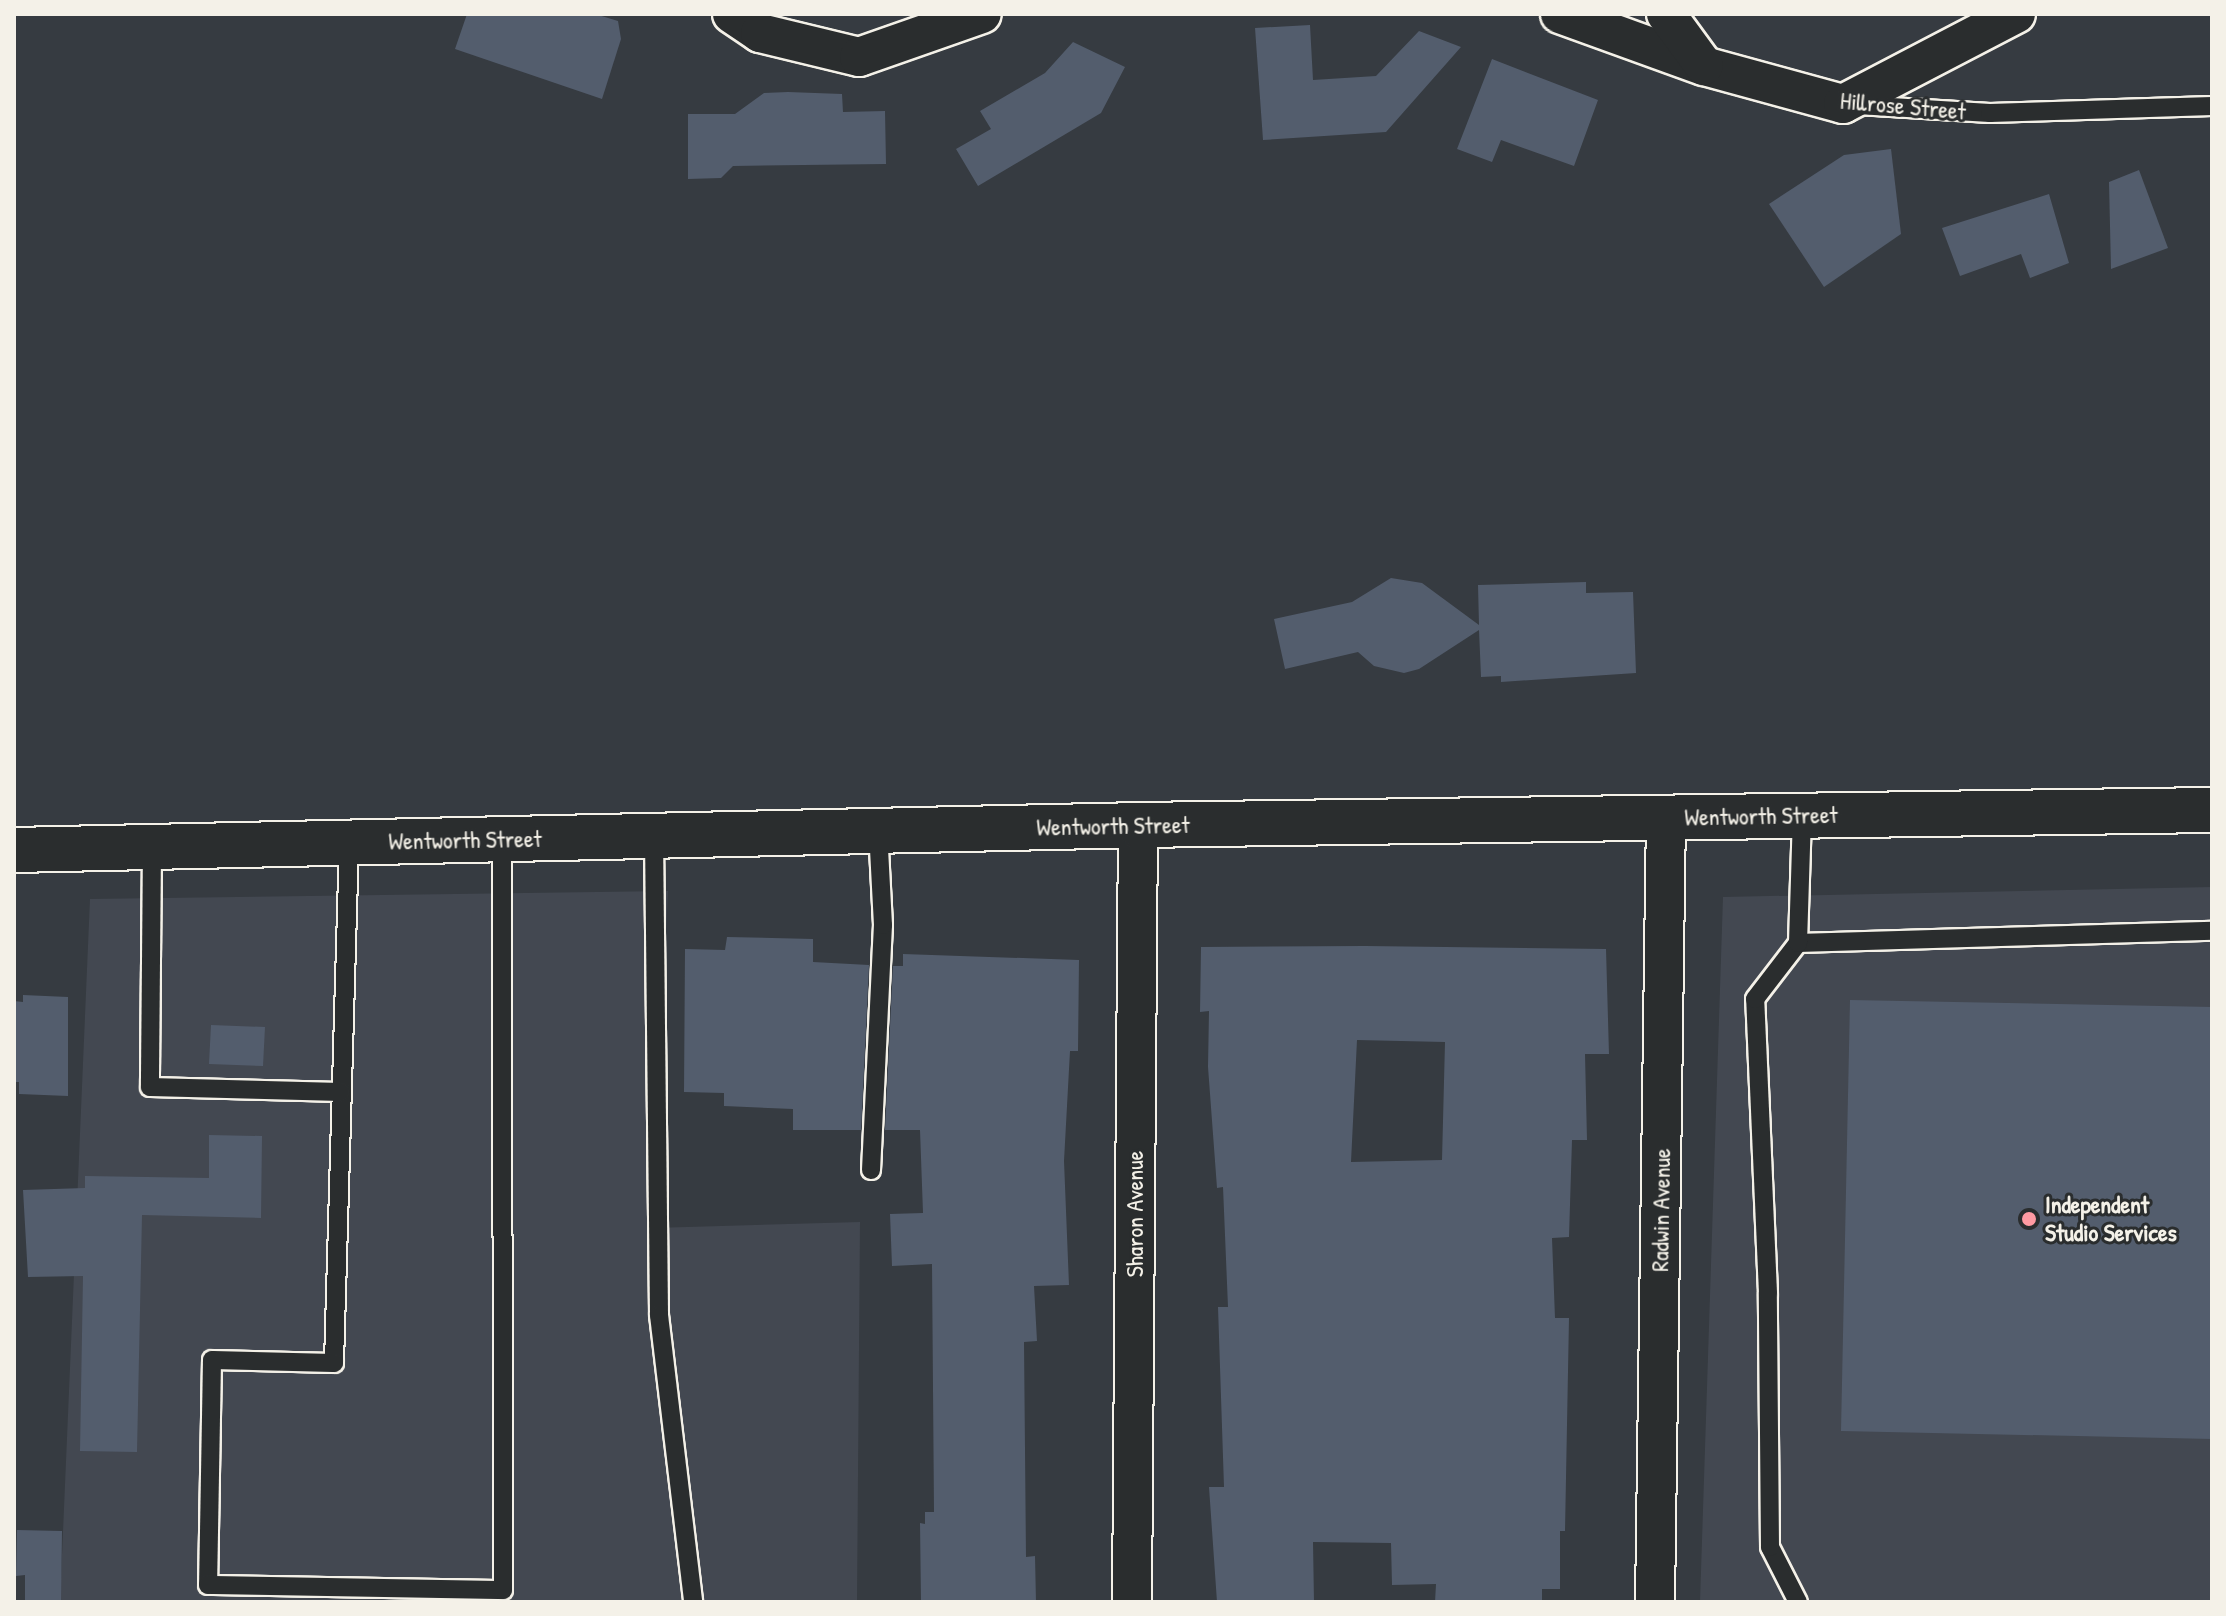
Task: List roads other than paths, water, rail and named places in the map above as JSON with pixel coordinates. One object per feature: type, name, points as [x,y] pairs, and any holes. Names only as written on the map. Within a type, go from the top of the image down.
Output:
[{"type":"main road","name":"Wentworth Street","points":[[14,850],[1138,825],[2212,810]]},
{"type":"street","points":[[732,14],[760,33],[859,57],[982,14]]},
{"type":"street","name":"Hillrose Street","points":[[1560,14],[1704,66],[1843,104]]},
{"type":"street","points":[[1666,14],[1704,66]]},
{"type":"street","points":[[1843,104],[2016,14]]},
{"type":"street","name":"Radwin Avenue","points":[[1655,1602],[1666,817]]},
{"type":"street","name":"Sharon Avenue","points":[[1132,1602],[1138,825]]},
{"type":"lane","name":"Hillrose Street","points":[[1843,104],[1990,113],[2212,106]]},
{"type":"lane","points":[[1798,1602],[1770,1547],[1768,1293],[1755,999],[1798,943],[1802,815]]},
{"type":"lane","points":[[871,1170],[883,925],[878,831]]},
{"type":"lane","points":[[654,836],[659,1315],[693,1602]]},
{"type":"lane","points":[[349,842],[334,1363],[212,1360],[208,1585],[354,1595],[503,1590],[502,839]]},
{"type":"lane","points":[[152,847],[150,1087],[341,1092]]},
{"type":"lane","points":[[1798,943],[2212,931]]},
{"type":"place","name":"Independent Studio Services","points":[[2029,1219]]}]
